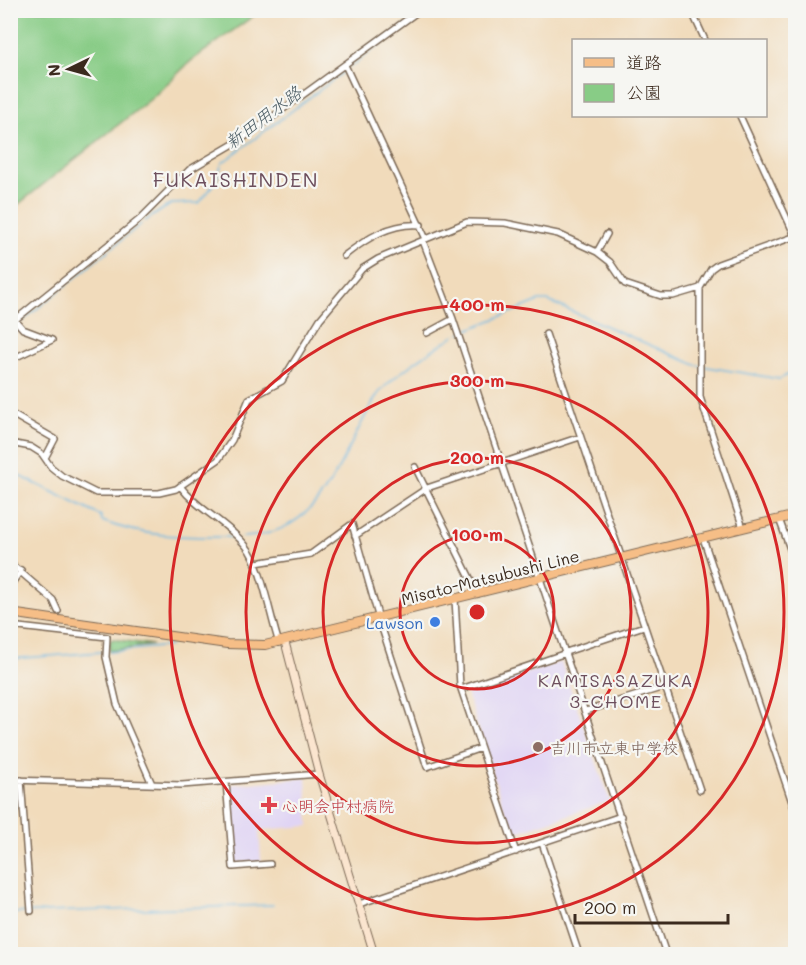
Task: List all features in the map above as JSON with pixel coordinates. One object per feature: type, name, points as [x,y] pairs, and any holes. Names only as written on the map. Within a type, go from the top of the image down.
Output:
[{"type":"main road","name":"Misato-Matsubushi Line","points":[[10,613],[244,646],[282,643],[795,515]]},
{"type":"main road","points":[[282,643],[374,954]]},
{"type":"street","points":[[10,360],[52,340],[23,329],[13,322],[135,224],[189,170],[242,139],[420,10]]},
{"type":"street","points":[[690,10],[704,39]]},
{"type":"street","points":[[345,65],[421,225],[424,240],[502,462],[666,954]]},
{"type":"street","points":[[740,117],[788,218],[795,244]]},
{"type":"street","points":[[10,443],[31,447],[62,476],[96,493],[159,493],[180,486],[218,460],[232,440],[249,399],[282,381],[320,319],[356,275],[378,259],[467,222],[505,223],[558,234],[597,252],[610,262],[621,281],[632,287],[668,296],[700,288]]},
{"type":"street","points":[[344,256],[372,236],[409,225],[421,225]]},
{"type":"street","points":[[597,252],[606,236]]},
{"type":"street","points":[[743,528],[699,397],[700,288],[714,266],[794,237]]},
{"type":"street","points":[[427,333],[453,319]]},
{"type":"street","points":[[546,333],[700,790]]},
{"type":"street","points":[[10,413],[55,439],[45,459]]},
{"type":"street","points":[[355,536],[427,488],[580,437]]},
{"type":"street","points":[[415,467],[478,594]]},
{"type":"street","points":[[180,486],[195,503],[245,544],[256,563],[282,643]]},
{"type":"street","points":[[779,519],[795,565]]},
{"type":"street","points":[[256,563],[311,554],[352,524],[378,619],[427,766],[481,748]]},
{"type":"street","points":[[703,538],[795,814]]},
{"type":"street","points":[[10,562],[53,600],[57,611]]},
{"type":"street","points":[[10,586],[21,570]]},
{"type":"street","points":[[455,599],[461,689],[516,852]]},
{"type":"street","points":[[10,626],[107,637],[106,657],[117,704],[152,784]]},
{"type":"street","points":[[461,689],[644,626]]},
{"type":"street","points":[[586,711],[664,687]]},
{"type":"street","points":[[10,780],[152,784],[226,782],[319,774]]},
{"type":"street","points":[[21,780],[31,911]]},
{"type":"street","points":[[226,782],[233,867],[270,864]]},
{"type":"street","points":[[359,904],[621,816]]},
{"type":"street","points":[[542,843],[579,954]]},
{"type":"shaded area","name":"吉川市立東中学校","points":[[561,662],[610,801],[512,834],[467,693]]},
{"type":"shaded area","name":"心明会中村病院","points":[[306,778],[309,826],[259,830],[261,862],[235,863],[229,785]]},
{"type":"green space","points":[[11,10],[260,11],[191,61],[152,98],[11,210]]},
{"type":"green space","points":[[113,639],[152,645],[109,651],[110,641]]},
{"type":"waterway","name":"新田用水路","points":[[350,67],[426,10]]},
{"type":"waterway","name":"新田用水路","points":[[145,221],[171,204],[199,203],[216,182],[222,163],[345,71]]},
{"type":"waterway","name":"新田用水路","points":[[21,322],[141,224]]},
{"type":"waterway","points":[[460,333],[539,301],[548,301],[696,365],[779,379],[796,371]]},
{"type":"waterway","name":"新田用水路","points":[[10,331],[16,326]]},
{"type":"waterway","points":[[242,537],[270,533],[293,522],[311,507],[327,488],[382,389],[455,335]]},
{"type":"waterway","points":[[10,471],[101,516],[102,521],[118,527],[151,534],[234,537]]},
{"type":"waterway","points":[[109,652],[170,646]]},
{"type":"waterway","points":[[10,659],[101,652]]},
{"type":"waterway","points":[[10,913],[273,905]]},
{"type":"place","name":"Lawson","points":[[435,622]]},
{"type":"place","name":"吉川市立東中学校","points":[[538,747]]},
{"type":"place","name":"心明会中村病院","points":[[269,805]]},
{"type":"district","name":"FUKAISHINDEN","points":[[236,179]]},
{"type":"district","name":"KAMISASAZUKA 3-CHOME","points":[[616,690]]}]
